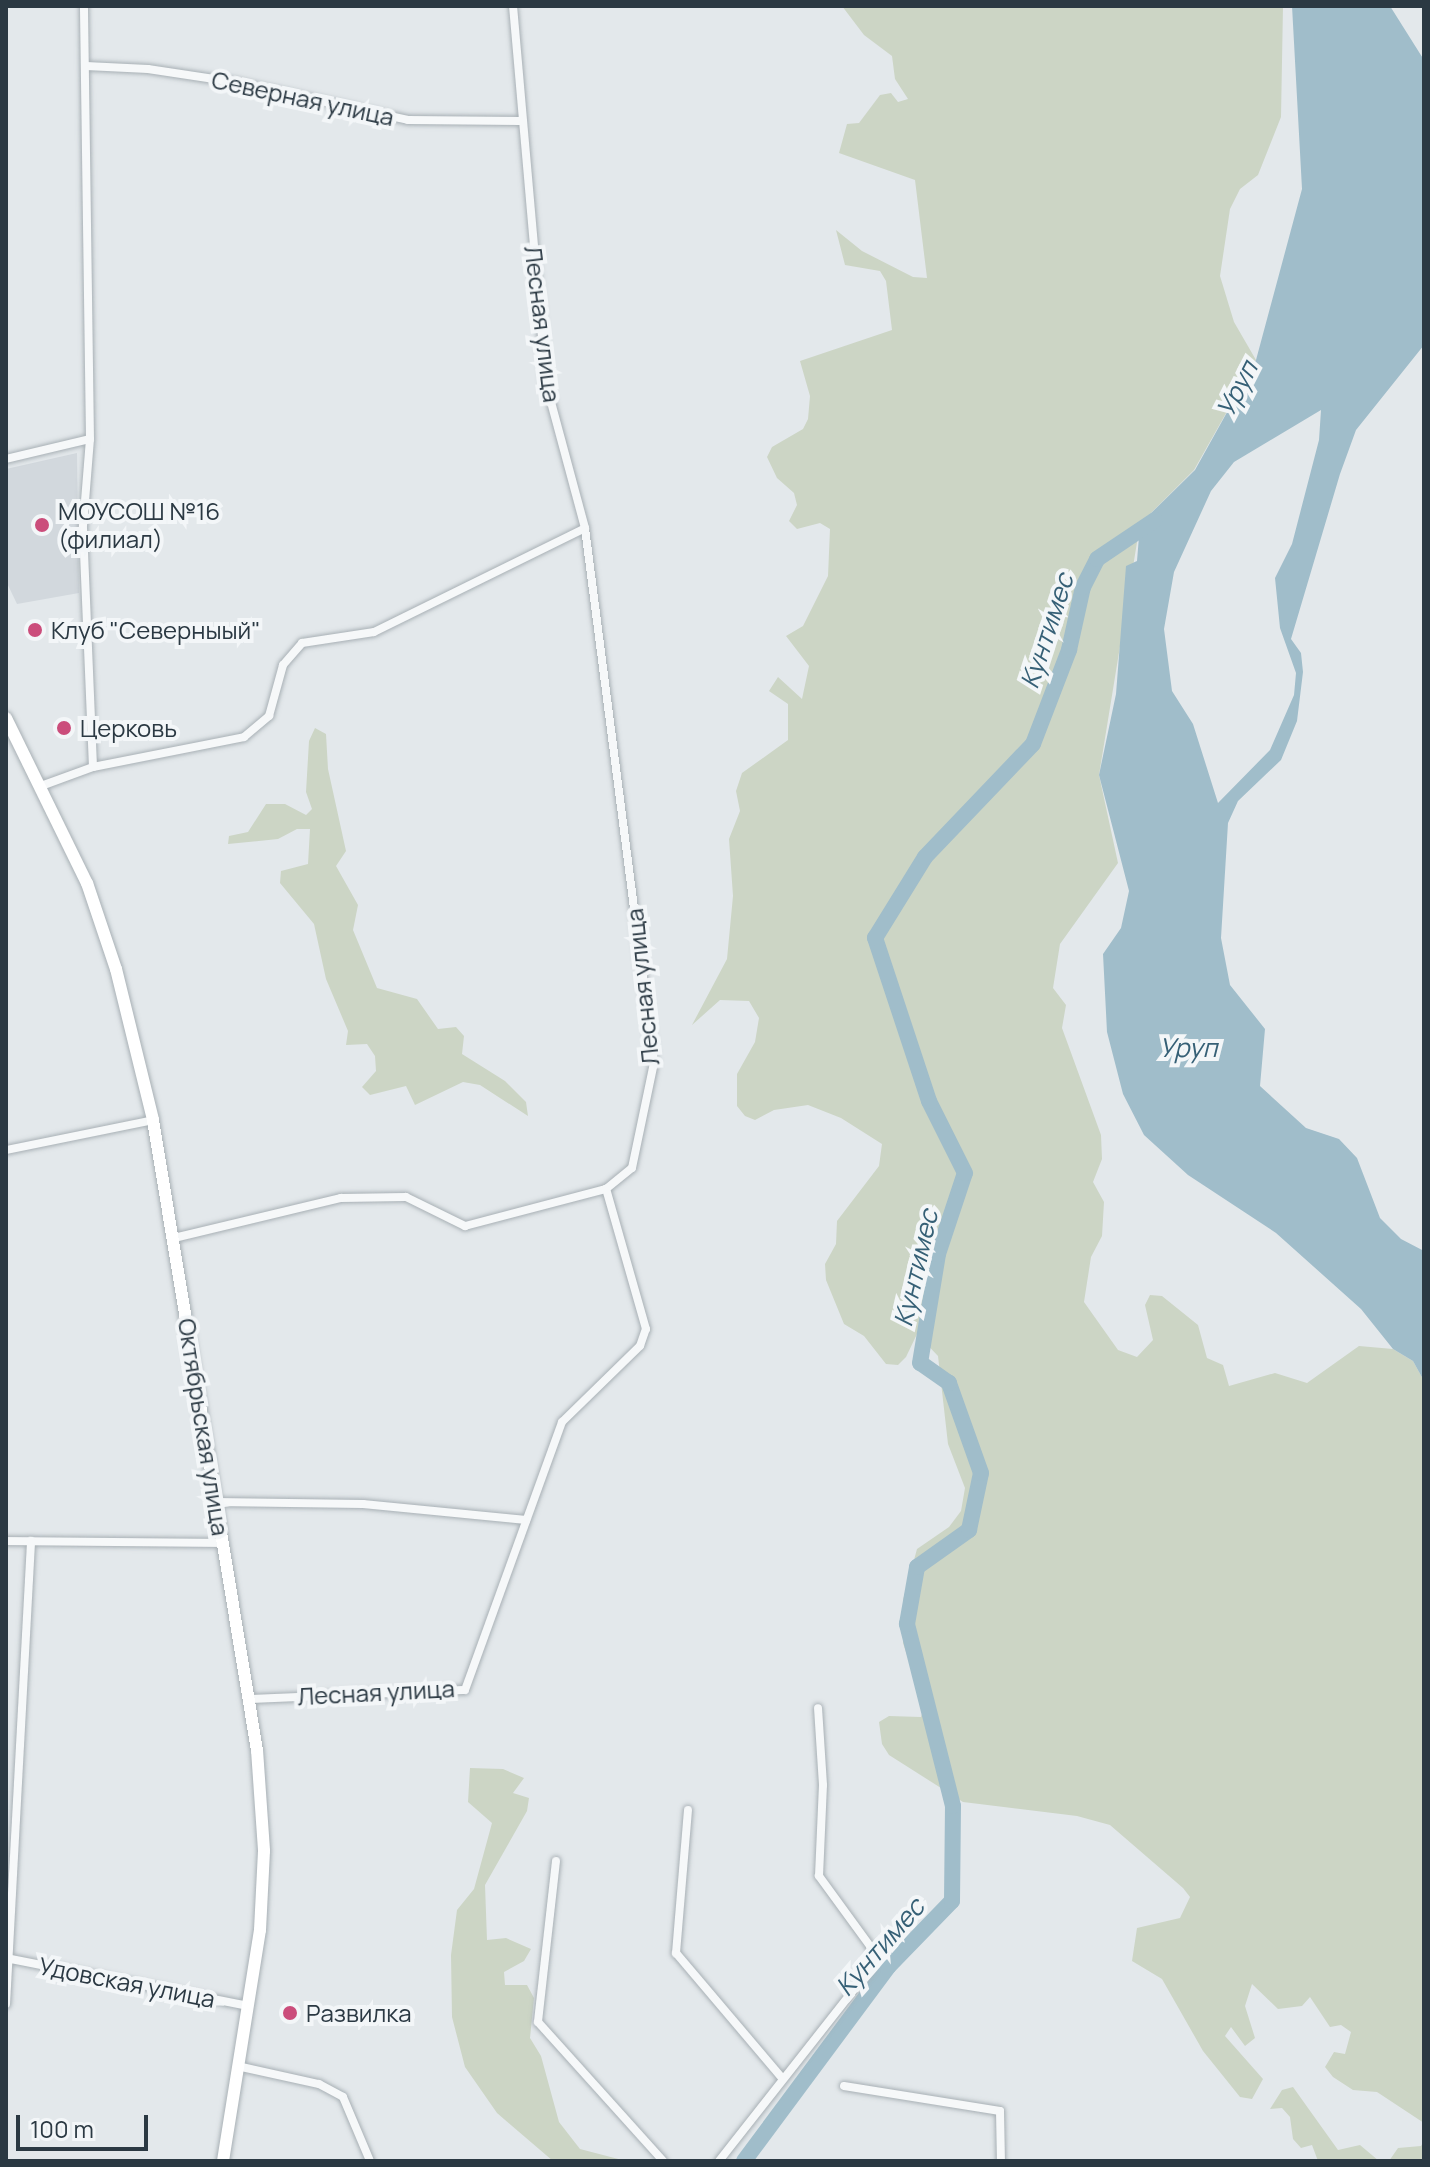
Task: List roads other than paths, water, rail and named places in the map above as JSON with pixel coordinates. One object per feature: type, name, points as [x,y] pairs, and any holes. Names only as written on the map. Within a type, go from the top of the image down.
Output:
[{"type":"street","points":[[84,6],[90,439],[83,526],[93,767]]},
{"type":"street","name":"Лесная улица","points":[[249,1699],[465,1690],[562,1422],[640,1346],[646,1329],[606,1189],[632,1168],[654,1063],[585,528],[546,383],[520,121],[513,6]]},
{"type":"street","name":"Северная улица","points":[[86,66],[148,69],[246,84],[408,120],[520,121]]},
{"type":"street","points":[[6,459],[90,439]]},
{"type":"street","points":[[41,786],[93,767],[244,737],[269,716],[283,665],[302,643],[374,632],[585,528]]},
{"type":"street","name":"Октябрьская улица","points":[[6,718],[87,883],[111,954],[153,1120],[249,1699],[264,1851],[260,1930],[223,2161]]},
{"type":"street","points":[[6,1150],[153,1120]]},
{"type":"street","points":[[174,1238],[341,1198],[406,1197],[465,1226],[606,1189]]},
{"type":"street","points":[[216,1502],[363,1504],[526,1520]]},
{"type":"street","points":[[6,1541],[223,1543]]},
{"type":"street","points":[[6,2004],[6,1958],[31,1541]]},
{"type":"street","points":[[719,2161],[781,2077],[870,1969],[873,1957],[870,1946],[819,1876],[823,1785],[818,1708]]},
{"type":"street","points":[[688,1810],[676,1953],[781,2077]]},
{"type":"street","points":[[556,1861],[538,2022],[663,2161]]},
{"type":"street","name":"Удовская улица","points":[[6,1958],[248,2006]]},
{"type":"street","points":[[237,2066],[319,2084],[343,2097],[370,2161]]},
{"type":"street","points":[[844,2086],[1000,2111],[1001,2161]]},
{"type":"water","name":"Уруп","points":[[1292,6],[1390,6],[1424,60],[1424,345],[1356,430],[1340,474],[1291,639],[1301,653],[1303,672],[1297,721],[1281,760],[1238,801],[1228,823],[1221,938],[1230,985],[1265,1029],[1260,1086],[1306,1128],[1339,1139],[1357,1158],[1380,1218],[1401,1239],[1424,1251],[1424,1381],[1413,1361],[1393,1349],[1361,1309],[1276,1233],[1188,1175],[1144,1135],[1123,1094],[1107,1032],[1103,954],[1121,928],[1129,891],[1099,775],[1116,694],[1126,566],[1137,561],[1140,524],[1195,470],[1256,360],[1302,189]],"holes":[[[1321,410],[1319,440],[1292,544],[1275,578],[1280,628],[1296,673],[1294,695],[1270,750],[1218,803],[1193,724],[1172,691],[1164,629],[1174,572],[1211,491],[1234,462]]]},
{"type":"waterway","name":"Кунтимес","points":[[744,2161],[888,1967],[952,1901],[953,1806],[907,1624],[917,1567],[969,1530],[981,1473],[949,1383],[920,1363],[938,1254],[965,1173],[929,1101],[875,938],[925,857],[1033,744],[1069,650],[1083,587],[1097,559],[1155,520]]},
{"type":"place","name":"МОУСОШ №16 (филиал)","points":[[42,525]]},
{"type":"place","name":"Клуб \"Северныый\"","points":[[35,630]]},
{"type":"place","name":"Церковь","points":[[64,728]]},
{"type":"place","name":"Развилка","points":[[290,2013]]}]
